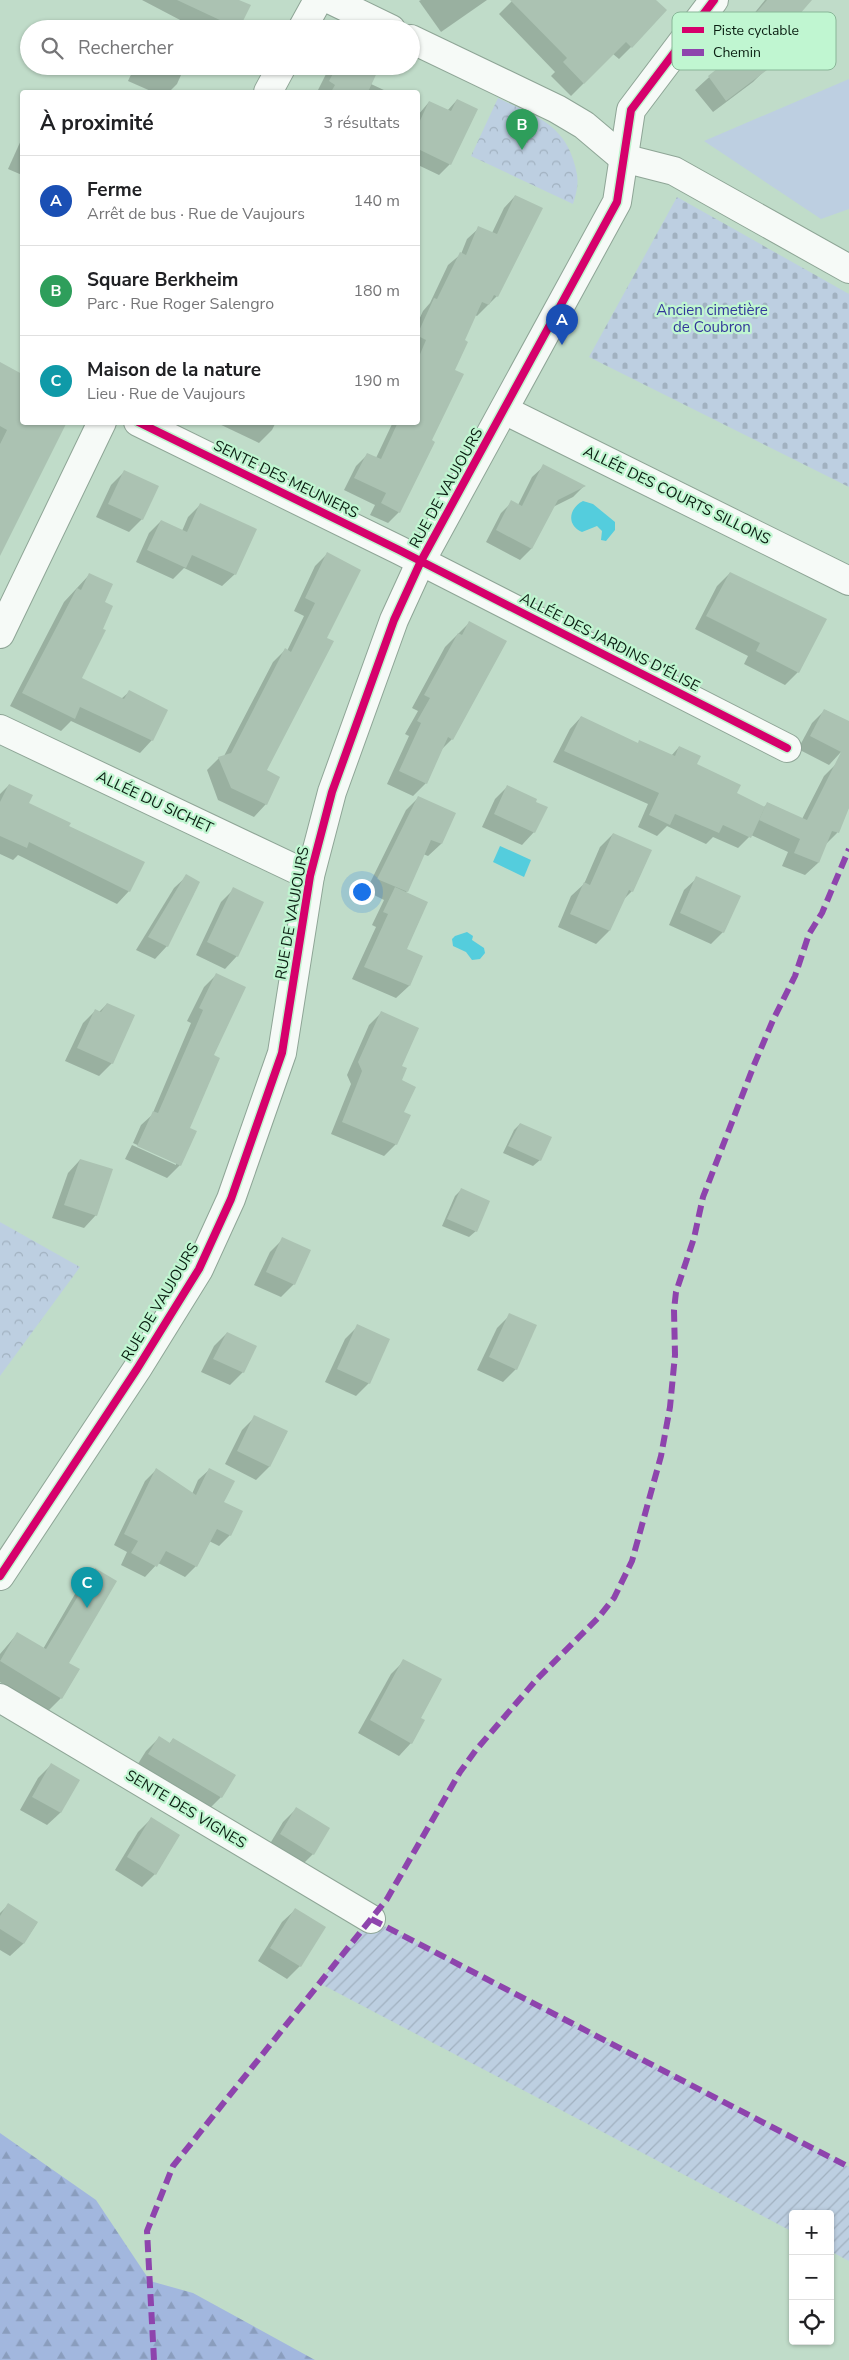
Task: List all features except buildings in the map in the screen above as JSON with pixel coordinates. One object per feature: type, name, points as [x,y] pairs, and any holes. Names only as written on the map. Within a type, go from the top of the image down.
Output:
[{"type":"street","points":[[307,20],[318,0]]},
{"type":"street","points":[[331,0],[372,20]]},
{"type":"street","points":[[420,43],[557,109],[584,125],[623,158],[674,171],[849,269]]},
{"type":"street","name":"RUE DE VAUJOURS","points":[[0,1576],[137,1369],[199,1269],[231,1199],[282,1053],[310,876],[336,783],[394,620],[421,561],[617,202],[632,110],[672,52]]},
{"type":"street","points":[[269,90],[277,75]]},
{"type":"street","name":"ALLÉE DES COURTS SILLONS","points":[[504,410],[849,581]]},
{"type":"street","points":[[0,634],[101,425]]},
{"type":"street","name":"SENTE DES MEUNIERS","points":[[144,425],[421,561]]},
{"type":"street","name":"ALLÉE DES JARDINS D'ÉLISE","points":[[421,561],[787,748]]},
{"type":"street","name":"ALLÉE DU SICHET","points":[[0,729],[310,876]]},
{"type":"street","name":"SENTE DES VIGNES","points":[[0,1698],[371,1919]]},
{"type":"green space","points":[[849,79],[849,209],[821,219],[704,141]]},
{"type":"green space","points":[[498,98],[543,121],[561,136],[568,146],[573,159],[578,182],[573,204],[471,156]]},
{"type":"green space","name":"Ancien cimetière de Coubron","points":[[677,197],[849,294],[849,487],[589,357]]},
{"type":"green space","points":[[0,1222],[80,1267],[0,1376]]},
{"type":"green space","points":[[371,1919],[849,2167],[849,2261],[834,2253],[834,2210],[789,2210],[789,2230],[319,1983]]},
{"type":"green space","points":[[0,2133],[96,2200],[150,2281],[193,2293],[315,2360],[0,2360]]},
{"type":"shaded area","points":[[583,501],[593,504],[615,522],[615,530],[606,541],[601,540],[602,531],[597,526],[582,532],[573,525],[572,512]]},
{"type":"shaded area","points":[[500,846],[531,860],[524,877],[493,862]]},
{"type":"shaded area","points":[[467,932],[473,936],[472,940],[484,948],[485,953],[480,959],[472,960],[466,952],[453,946],[452,939],[455,936]]},
{"type":"marked path","points":[[154,2360],[147,2231],[173,2166],[387,1899],[460,1772],[476,1750],[537,1679],[598,1618],[614,1598],[632,1561],[661,1456],[670,1407],[675,1355],[674,1310],[676,1292],[694,1238],[703,1197],[754,1065],[773,1020],[795,976],[809,934],[822,913],[849,849]]},
{"type":"marked path","points":[[371,1919],[849,2167]]},
{"type":"cycle path","points":[[705,12],[714,0]]},
{"type":"cycle path","points":[[0,1576],[137,1369],[199,1269],[231,1199],[282,1053],[310,876],[332,792],[394,620],[421,561],[617,202],[631,110],[672,56]]},
{"type":"cycle path","points":[[144,425],[399,550],[787,748]]},
{"type":"place","name":"Square Berkheim","points":[[522,150]]},
{"type":"place","name":"Ferme","points":[[562,345]]},
{"type":"place","name":"Maison de la nature","points":[[87,1608]]}]
